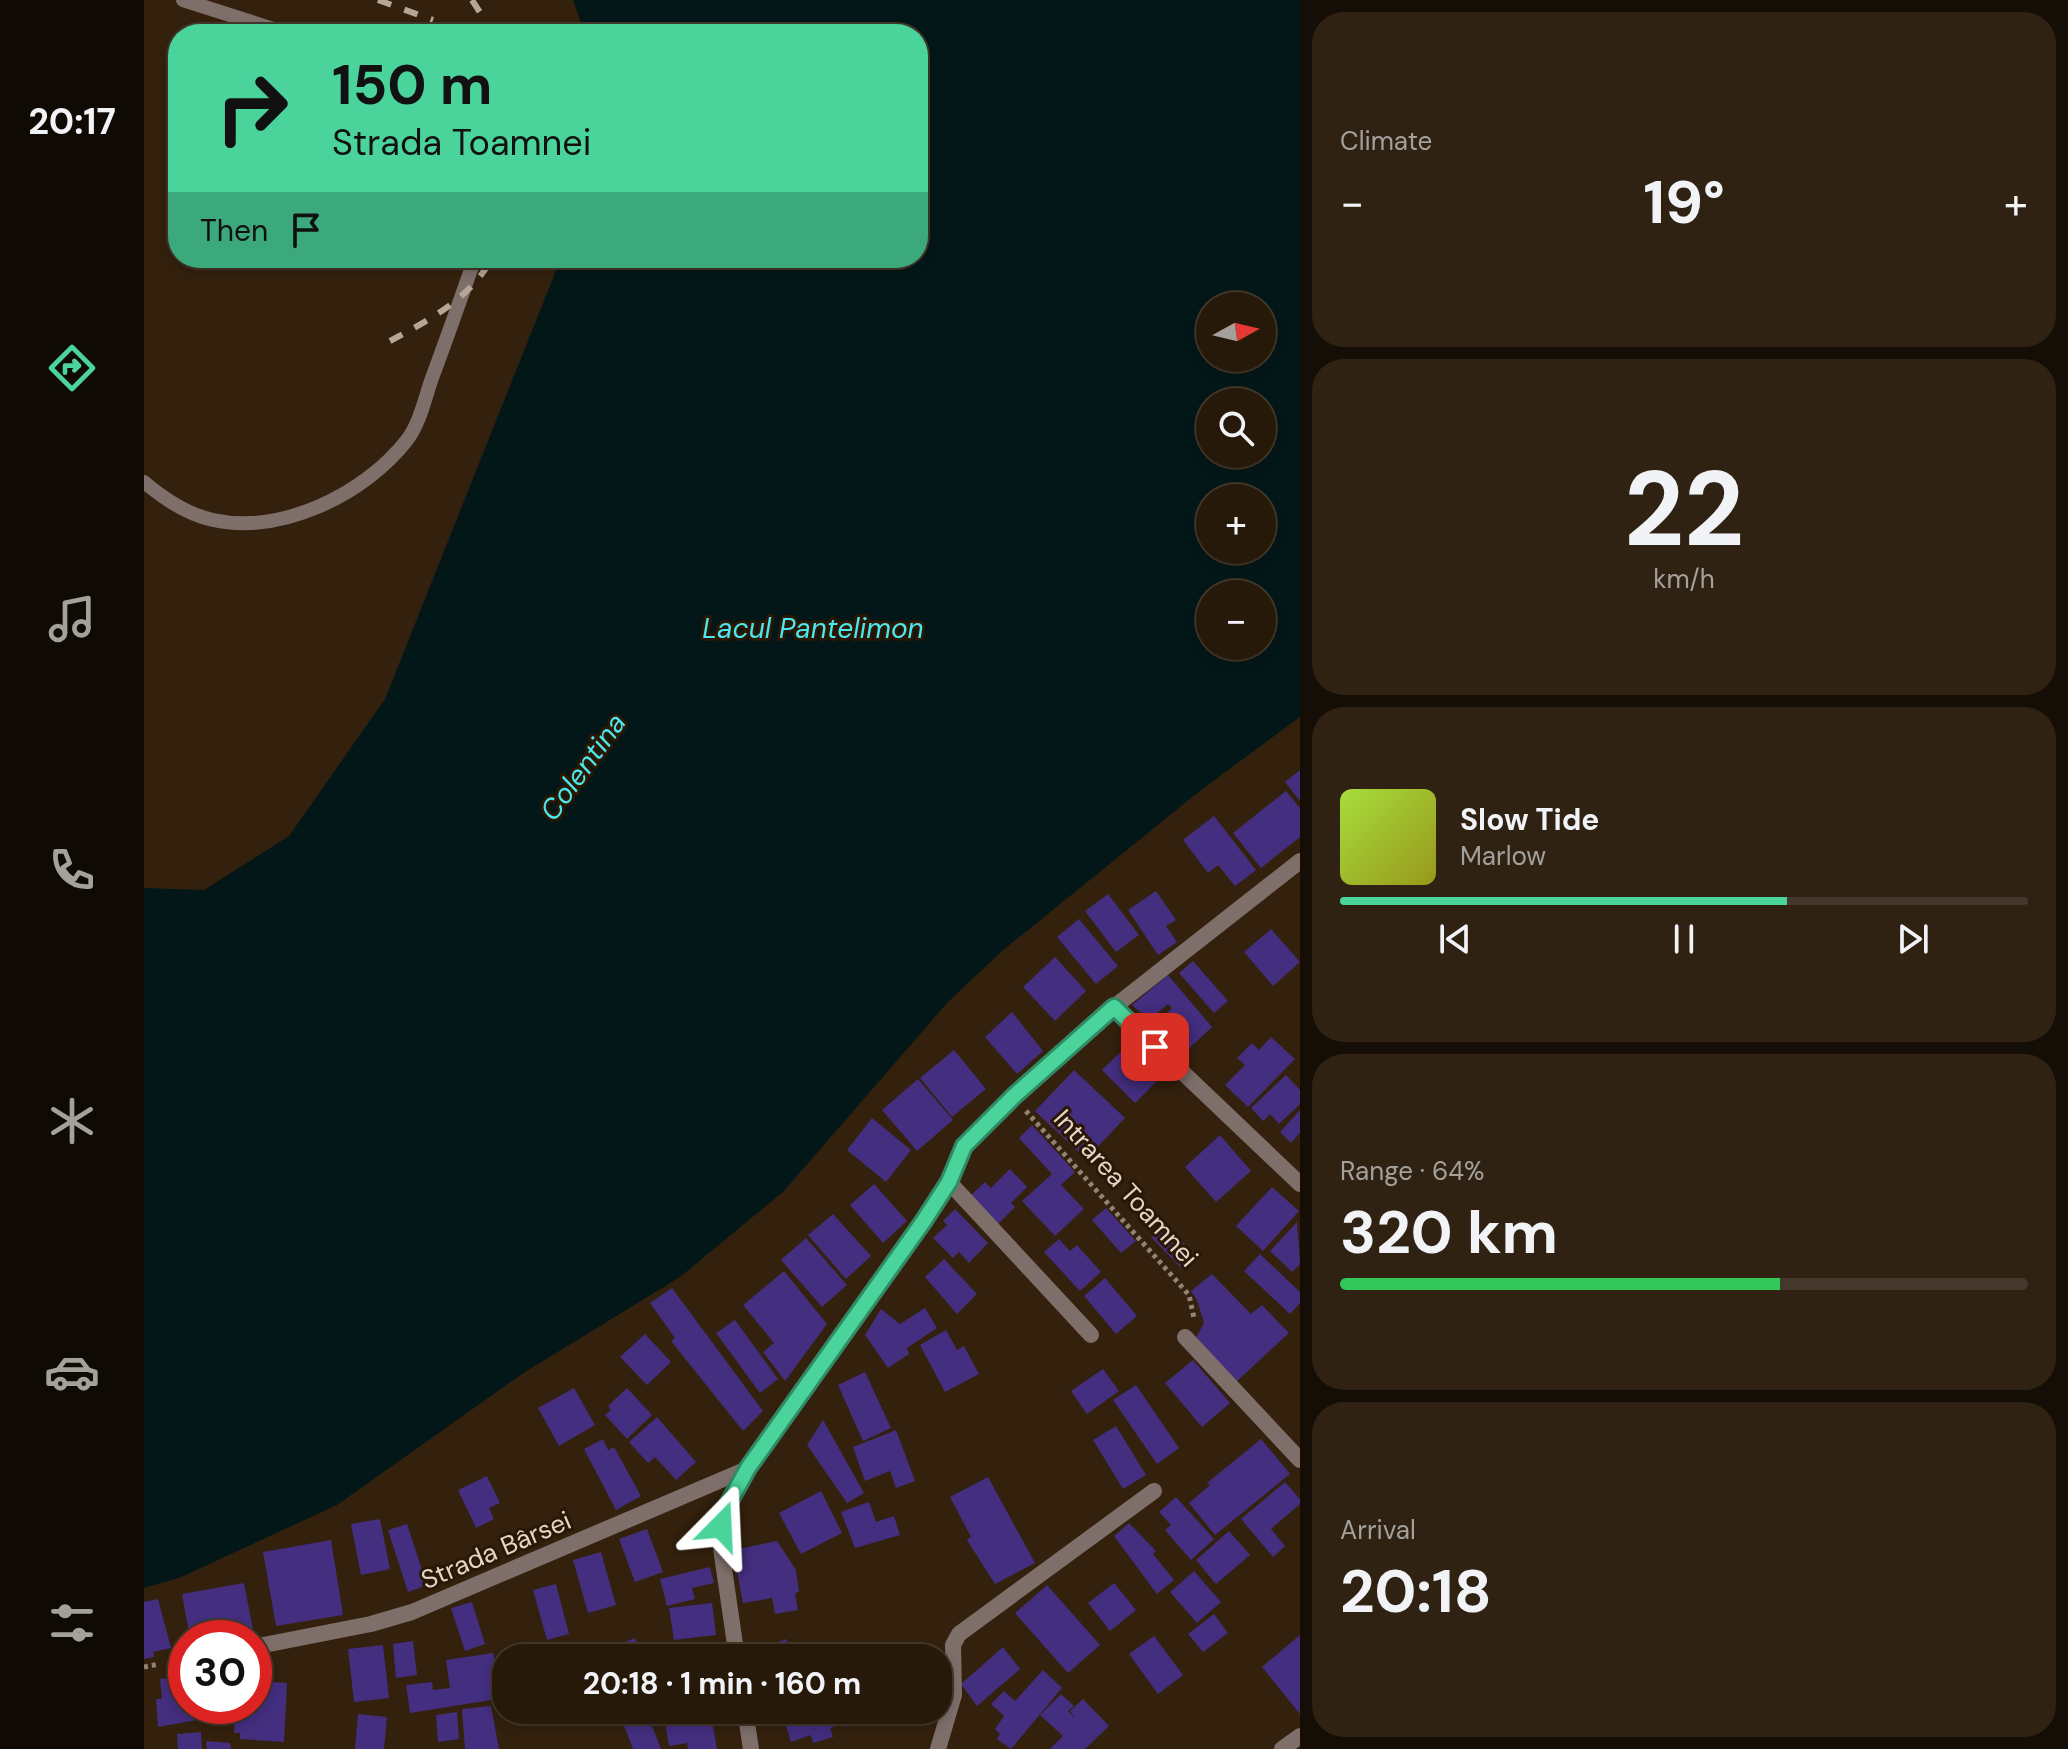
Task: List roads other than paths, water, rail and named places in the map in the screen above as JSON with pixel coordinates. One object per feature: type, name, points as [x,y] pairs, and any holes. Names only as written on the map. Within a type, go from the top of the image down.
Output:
[{"type":"street","points":[[735,1644],[722,1560],[721,1526],[726,1508],[748,1468],[949,1182],[964,1146],[1014,1096],[1114,1007],[1300,861]]},
{"type":"street","points":[[1114,1007],[1300,1184]]},
{"type":"street","points":[[949,1182],[1091,1335]]},
{"type":"street","points":[[1185,1337],[1300,1460]]},
{"type":"street","name":"Strada Bârsei","points":[[272,1643],[371,1624],[412,1612],[748,1468]]},
{"type":"street","points":[[938,1749],[954,1695],[953,1645],[959,1634],[1154,1491]]},
{"type":"street","points":[[747,1724],[751,1749]]},
{"type":"street","points":[[1282,1749],[1300,1736]]},
{"type":"lane","points":[[183,0],[258,24]]},
{"type":"lane","points":[[144,482],[174,505],[213,520],[237,522],[305,512],[339,497],[394,453],[415,426],[471,268]]},
{"type":"water","name":"Lacul Pantelimon","points":[[573,0],[1300,0],[1300,717],[1201,790],[1002,951],[947,1003],[784,1191],[680,1277],[525,1372],[337,1505],[179,1578],[144,1588],[144,888],[204,890],[289,836],[385,699],[557,268],[928,268],[928,24],[581,24]]},
{"type":"railway","points":[[378,0],[433,20]]},
{"type":"railway","points":[[472,0],[488,24]]},
{"type":"railway","points":[[390,341],[447,307],[486,268]]},
{"type":"water label","name":"Colentina","points":[[583,767]]}]
